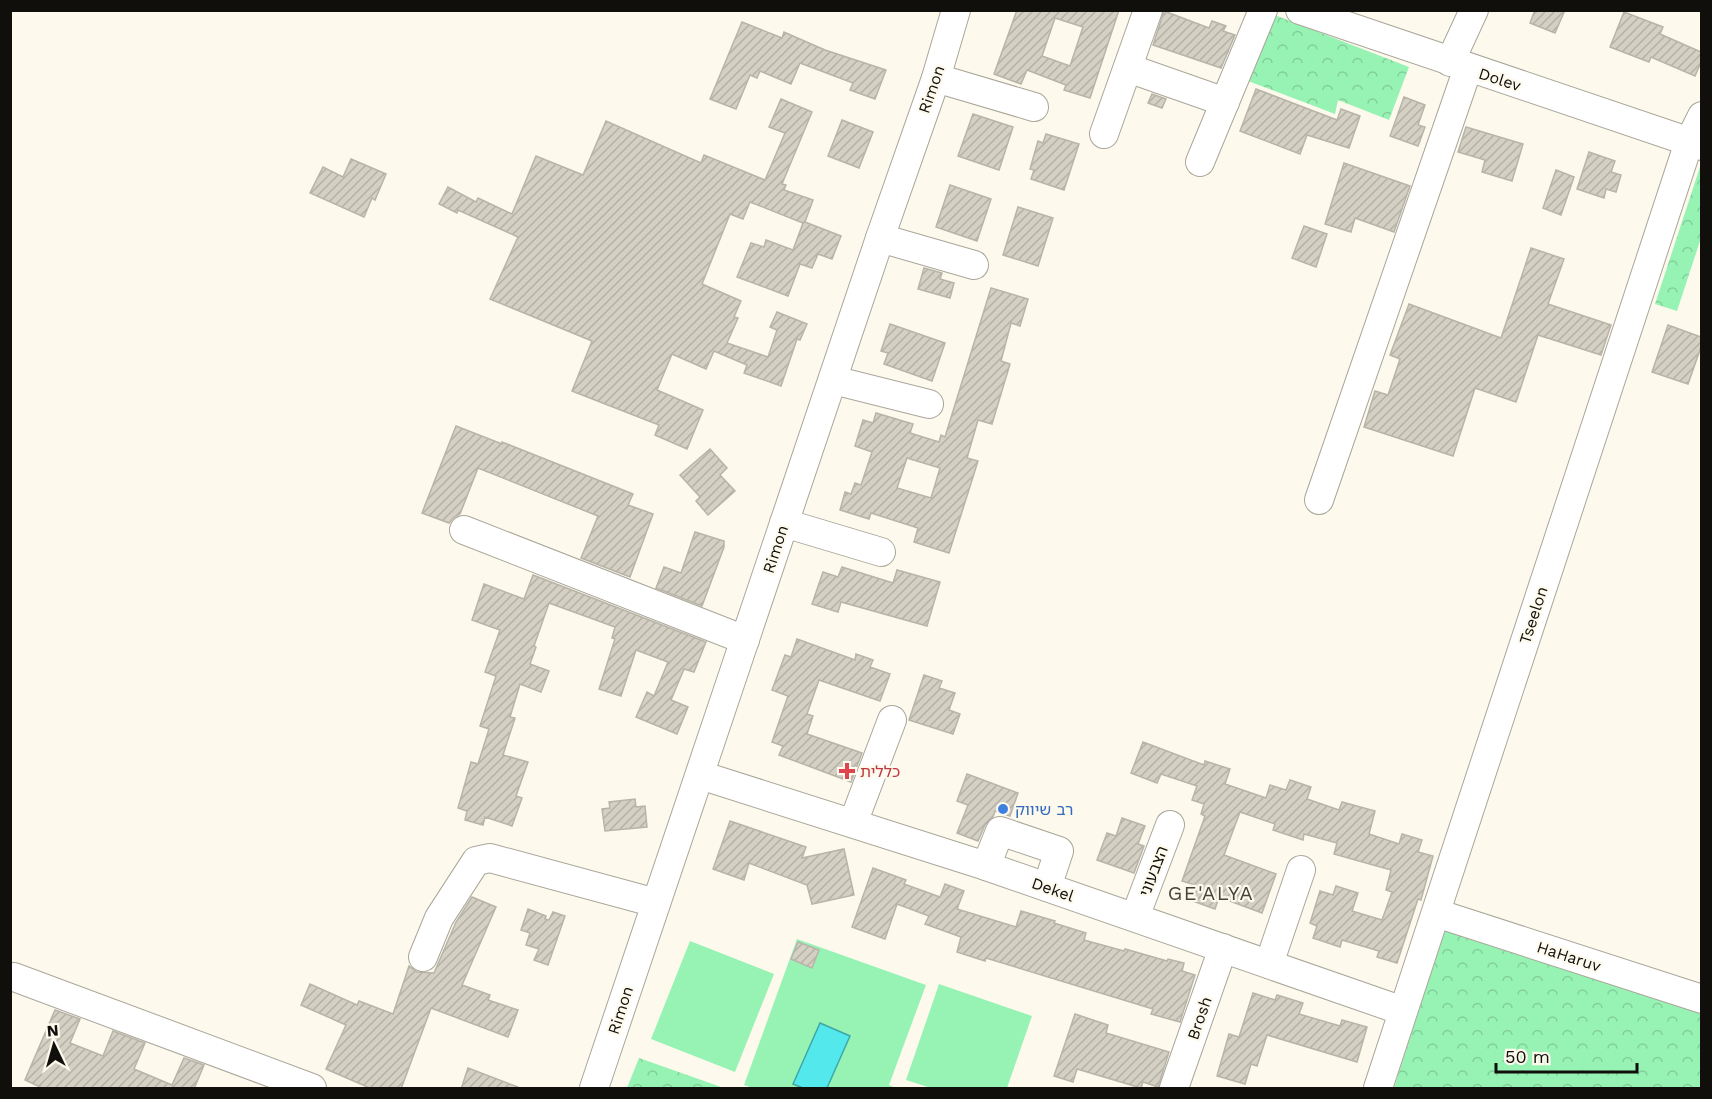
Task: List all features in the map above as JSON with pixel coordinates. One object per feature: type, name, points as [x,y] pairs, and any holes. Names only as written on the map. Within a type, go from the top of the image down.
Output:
[{"type":"street","name":"Rimon","points":[[594,1089],[936,78],[956,10]]},
{"type":"street","points":[[1104,135],[1148,10]]},
{"type":"street","points":[[1200,162],[1263,10]]},
{"type":"street","name":"Dolev","points":[[1300,10],[1695,144]]},
{"type":"street","points":[[1319,500],[1459,65],[1474,10]]},
{"type":"street","points":[[1128,68],[1225,102]]},
{"type":"street","points":[[936,78],[1034,107]]},
{"type":"street","name":"Tseelon","points":[[1378,1089],[1695,144],[1701,116]]},
{"type":"street","points":[[880,238],[974,265]]},
{"type":"street","points":[[833,380],[929,404]]},
{"type":"street","points":[[784,523],[881,552]]},
{"type":"street","points":[[464,530],[745,640]]},
{"type":"street","points":[[853,823],[892,720]]},
{"type":"street","name":"Dekel","points":[[700,776],[986,866],[1403,1011]]},
{"type":"street","name":"הצבעוני","points":[[1136,917],[1170,825]]},
{"type":"street","points":[[986,866],[1000,831],[1059,851],[1047,887]]},
{"type":"street","points":[[423,957],[439,918],[476,861],[490,858],[656,903]]},
{"type":"street","points":[[1269,964],[1301,870]]},
{"type":"street","name":"HaHaruv","points":[[1436,913],[1701,999]]},
{"type":"street","name":"Brosh","points":[[1174,1089],[1223,948]]},
{"type":"street","points":[[14,977],[312,1089]]},
{"type":"green space","points":[[1272,14],[1409,67],[1389,120],[1338,100],[1335,114],[1248,81]]},
{"type":"green space","points":[[1701,164],[1701,241],[1677,311],[1655,304]]},
{"type":"green space","points":[[1444,930],[1701,1010],[1701,1088],[1394,1088]]},
{"type":"green space","points":[[797,939],[926,985],[889,1085],[896,1088],[752,1088],[744,1085]]},
{"type":"green space","points":[[690,941],[774,974],[735,1072],[651,1039]]},
{"type":"green space","points":[[939,984],[1032,1016],[1007,1088],[931,1088],[906,1080]]},
{"type":"green space","points":[[639,1058],[724,1088],[627,1088]]},
{"type":"water","points":[[820,1023],[850,1036],[827,1088],[803,1088],[793,1084]]},
{"type":"building","points":[[1017,10],[1119,10],[1090,98],[1064,90],[1066,85],[1027,70],[1021,84],[994,74]],"holes":[[[1055,18],[1083,27],[1070,66],[1042,56]]]},
{"type":"building","points":[[1535,10],[1565,10],[1555,33],[1530,23]]},
{"type":"building","points":[[1164,11],[1209,28],[1212,21],[1226,26],[1223,31],[1235,35],[1221,68],[1153,45]]},
{"type":"building","points":[[1624,12],[1663,27],[1660,34],[1701,52],[1701,62],[1695,76],[1651,57],[1649,62],[1610,47]]},
{"type":"building","points":[[742,22],[782,38],[784,32],[825,50],[886,70],[875,99],[850,90],[853,83],[800,63],[791,84],[760,71],[757,78],[750,75],[736,109],[710,99]]},
{"type":"building","points":[[1256,89],[1337,120],[1341,109],[1360,116],[1349,148],[1307,135],[1300,154],[1240,131]]},
{"type":"building","points":[[1152,94],[1166,99],[1162,108],[1148,103]]},
{"type":"building","points":[[1404,97],[1425,105],[1418,125],[1425,127],[1418,146],[1390,136]]},
{"type":"building","points":[[781,99],[812,112],[782,184],[786,185],[784,190],[813,200],[805,222],[841,236],[832,259],[818,254],[812,268],[800,264],[788,296],[737,277],[751,243],[764,247],[766,240],[793,250],[803,223],[750,202],[743,219],[730,214],[702,284],[741,301],[734,317],[738,318],[727,343],[768,357],[777,330],[770,327],[777,312],[807,324],[800,340],[797,339],[781,386],[744,373],[747,365],[714,351],[706,369],[672,354],[657,390],[703,410],[687,449],[655,435],[659,425],[572,391],[592,341],[490,299],[518,237],[439,204],[448,187],[476,202],[478,198],[512,214],[536,156],[583,175],[606,121],[701,163],[704,155],[765,180],[785,133],[769,127]]},
{"type":"building","points":[[973,114],[1013,127],[999,170],[958,156]]},
{"type":"building","points":[[842,120],[873,132],[859,168],[828,156]]},
{"type":"building","points":[[1466,127],[1523,144],[1512,181],[1482,172],[1485,160],[1458,152]]},
{"type":"building","points":[[1046,134],[1079,144],[1064,190],[1031,179],[1034,170],[1030,169],[1038,141],[1043,143]]},
{"type":"building","points":[[1589,152],[1615,161],[1611,172],[1621,175],[1616,192],[1606,189],[1604,198],[1577,189]]},
{"type":"building","points":[[351,159],[386,174],[375,200],[372,198],[364,217],[310,193],[323,167],[343,177]]},
{"type":"building","points":[[1344,163],[1410,186],[1394,232],[1355,218],[1351,232],[1325,224]]},
{"type":"building","points":[[1556,170],[1574,177],[1561,215],[1543,208]]},
{"type":"building","points":[[950,185],[991,199],[977,241],[936,227]]},
{"type":"building","points":[[1018,207],[1053,218],[1038,266],[1003,255]]},
{"type":"building","points":[[1304,226],[1327,234],[1316,267],[1292,258]]},
{"type":"building","points":[[1531,248],[1564,259],[1548,304],[1611,325],[1601,355],[1538,335],[1516,402],[1475,388],[1453,456],[1364,427],[1375,391],[1388,395],[1400,359],[1390,355],[1409,304],[1501,338]]},
{"type":"building","points":[[924,268],[942,273],[940,279],[954,283],[950,298],[918,289]]},
{"type":"building","points":[[991,288],[1028,299],[1020,326],[1011,323],[1001,361],[1010,364],[992,424],[978,420],[967,458],[978,461],[949,553],[914,542],[918,528],[871,513],[869,519],[840,510],[845,492],[851,494],[855,483],[861,485],[872,452],[855,446],[863,420],[873,423],[876,413],[913,424],[910,433],[939,442],[941,435],[945,437]],"holes":[[[907,458],[940,468],[931,498],[897,488]]]},
{"type":"building","points":[[890,324],[945,343],[932,381],[884,364],[888,353],[881,351]]},
{"type":"building","points":[[1668,325],[1701,337],[1701,347],[1688,384],[1652,372]]},
{"type":"building","points":[[456,426],[633,494],[628,505],[653,514],[630,577],[581,558],[598,516],[478,468],[460,514],[449,523],[422,513]]},
{"type":"building","points":[[710,449],[727,468],[720,475],[735,491],[708,515],[696,501],[700,497],[680,475]]},
{"type":"building","points":[[695,532],[724,541],[724,547],[702,606],[656,588],[664,567],[681,573]]},
{"type":"building","points":[[842,567],[893,583],[897,570],[940,582],[927,626],[841,602],[838,612],[812,604],[823,572],[838,577]]},
{"type":"building","points":[[533,575],[706,642],[694,672],[684,669],[671,700],[688,707],[677,734],[636,717],[647,692],[654,696],[668,662],[636,650],[621,696],[599,689],[615,639],[612,638],[615,627],[549,603],[530,664],[549,671],[541,692],[520,684],[510,717],[515,718],[503,755],[528,762],[516,796],[522,798],[512,826],[485,817],[483,825],[465,820],[467,811],[458,808],[471,762],[478,764],[489,729],[480,726],[496,676],[485,672],[500,630],[472,620],[484,584],[524,599]]},
{"type":"building","points":[[797,639],[855,660],[856,654],[873,660],[870,667],[890,674],[880,701],[819,680],[807,714],[813,716],[807,734],[862,753],[851,782],[779,755],[783,746],[772,742],[788,696],[772,690],[785,655],[791,657]]},
{"type":"building","points":[[924,675],[942,681],[939,688],[955,693],[949,710],[960,714],[953,734],[909,720]]},
{"type":"building","points":[[1143,742],[1204,765],[1205,761],[1230,769],[1225,784],[1266,798],[1270,785],[1286,790],[1290,780],[1311,787],[1307,799],[1339,810],[1342,802],[1375,811],[1369,834],[1399,844],[1402,834],[1422,840],[1418,852],[1433,856],[1421,900],[1418,899],[1397,963],[1377,957],[1379,951],[1342,940],[1340,947],[1313,938],[1317,926],[1310,923],[1320,891],[1333,895],[1336,886],[1358,893],[1352,911],[1382,920],[1392,892],[1386,890],[1391,870],[1334,854],[1337,843],[1304,834],[1303,840],[1273,830],[1275,824],[1240,812],[1224,855],[1276,874],[1262,913],[1219,897],[1215,909],[1190,900],[1195,885],[1182,881],[1205,816],[1201,814],[1204,804],[1192,800],[1197,786],[1161,774],[1157,783],[1131,773]]},
{"type":"building","points":[[967,774],[1018,793],[1010,816],[995,811],[978,841],[957,833],[968,805],[957,801]]},
{"type":"building","points":[[635,799],[636,807],[645,806],[647,827],[605,831],[602,809],[610,808],[609,802]]},
{"type":"building","points":[[1122,818],[1145,826],[1138,844],[1144,846],[1134,873],[1097,860],[1107,833],[1116,836]]},
{"type":"building","points":[[730,821],[806,847],[802,858],[844,849],[854,895],[812,904],[807,885],[749,863],[744,880],[713,869]]},
{"type":"building","points":[[873,868],[906,880],[904,884],[940,897],[945,884],[964,891],[957,909],[1016,927],[1021,911],[1086,933],[1084,940],[1167,961],[1168,959],[1184,963],[1182,971],[1195,975],[1180,1022],[1151,1014],[1153,1009],[986,958],[985,961],[957,952],[961,937],[925,924],[929,916],[897,904],[885,939],[852,927]]},
{"type":"building","points":[[472,897],[496,907],[462,985],[490,995],[488,1000],[518,1010],[508,1037],[431,1008],[401,1089],[372,1089],[326,1069],[346,1025],[301,1005],[310,984],[357,1005],[359,1001],[393,1014],[409,966],[417,972],[434,973],[456,922]]},
{"type":"building","points":[[528,909],[546,916],[545,919],[549,920],[553,912],[565,916],[548,965],[534,960],[539,949],[526,945],[530,933],[521,930]]},
{"type":"building","points":[[798,942],[819,950],[812,968],[791,959]]},
{"type":"building","points":[[1253,993],[1275,1000],[1277,995],[1303,1003],[1299,1014],[1340,1026],[1342,1020],[1367,1027],[1357,1062],[1267,1035],[1257,1066],[1251,1064],[1245,1084],[1217,1076],[1229,1034],[1239,1037]]},
{"type":"building","points":[[55,1010],[80,1019],[70,1043],[103,1056],[113,1031],[145,1043],[134,1069],[172,1085],[184,1058],[204,1065],[194,1089],[44,1089],[25,1080]]},
{"type":"building","points":[[1075,1014],[1108,1025],[1106,1033],[1169,1052],[1158,1087],[1143,1082],[1141,1088],[1077,1069],[1073,1082],[1054,1076]]},
{"type":"building","points":[[468,1068],[518,1087],[518,1089],[461,1089]]},
{"type":"place","name":"כללית","points":[[847,771]]},
{"type":"place","name":"רב שיווק","points":[[1003,809]]},
{"type":"district","name":"GE'ALYA","points":[[1211,893]]}]
